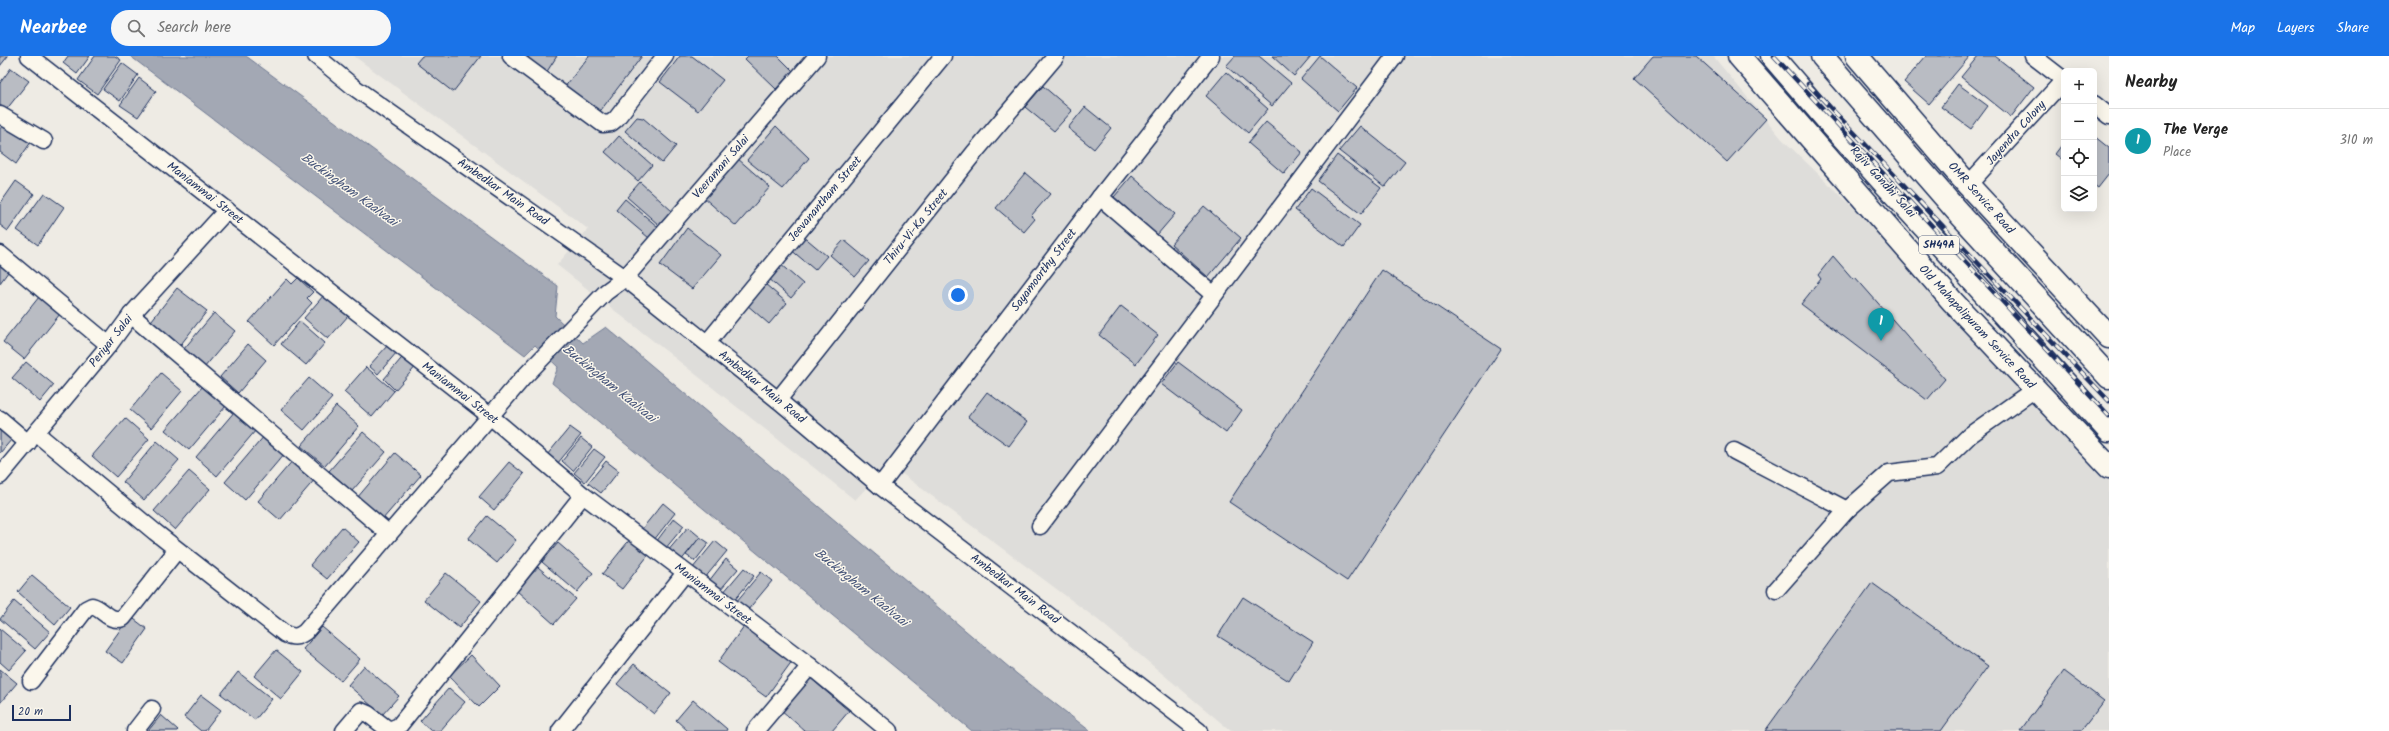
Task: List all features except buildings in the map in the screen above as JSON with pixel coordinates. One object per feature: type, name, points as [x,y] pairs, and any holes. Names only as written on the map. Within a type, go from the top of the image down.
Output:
[{"type":"street","name":"Maniammai Street","points":[[29,56],[490,416],[583,495],[810,666],[889,731]]},
{"type":"street","name":"Ambedkar Main Road","points":[[316,56],[355,88],[625,278],[778,400],[880,486],[1199,731]]},
{"type":"street","points":[[511,56],[603,124],[611,123],[616,119],[665,56]]},
{"type":"street","name":"Veeramani Salai","points":[[0,419],[32,438],[291,637],[298,637],[305,632],[388,533],[526,374],[606,292],[625,278],[817,56]]},
{"type":"street","name":"Jeevanantham Street","points":[[707,343],[943,56]]},
{"type":"street","name":"Thiru-Vi-Ka Street","points":[[778,400],[974,153],[1056,56]]},
{"type":"street","name":"Sayamoorthy Street","points":[[880,486],[1100,197],[1211,56]]},
{"type":"street","points":[[1040,526],[1395,56]]},
{"type":"street","name":"Old Mahapalipuram Service Road","points":[[1739,56],[1797,125],[1953,302],[2109,467]]},
{"type":"street","name":"Rajiv Gandhi Salai","points":[[1772,56],[1828,121],[2109,431]]},
{"type":"street","name":"SH49A","points":[[1822,56],[1956,210],[2109,377]]},
{"type":"street","name":"OMR Service Road","points":[[1857,56],[1968,185],[2109,336]]},
{"type":"street","name":"Jayendra Colony","points":[[2033,56],[2061,78]]},
{"type":"street","name":"Jayendra Colony","points":[[1968,185],[2061,83]]},
{"type":"street","points":[[2097,106],[2109,116]]},
{"type":"street","points":[[0,115],[44,141]]},
{"type":"street","points":[[1100,197],[1214,295]]},
{"type":"street","name":"Periyar Salai","points":[[0,476],[109,345],[131,315],[227,210]]},
{"type":"street","points":[[0,254],[109,345]]},
{"type":"street","points":[[131,315],[388,533]]},
{"type":"street","points":[[1776,590],[1847,510],[1889,473],[1937,467],[1970,435],[2035,389]]},
{"type":"street","points":[[1734,451],[1847,510]]},
{"type":"street","points":[[344,731],[361,712],[368,714],[389,730],[399,726],[583,495]]},
{"type":"street","points":[[31,680],[86,609],[92,606],[97,607],[110,617],[118,620],[122,618],[177,550]]},
{"type":"street","points":[[560,731],[685,573]]},
{"type":"street","points":[[755,731],[810,666]]},
{"type":"street","points":[[135,731],[152,709]]},
{"type":"shaded area","points":[[354,56],[1713,56],[1782,139],[2109,453],[2109,731],[1231,731],[1098,620],[889,464],[855,500],[557,265],[588,229]]},
{"type":"water","name":"Buckingham Kaalvaai","points":[[130,56],[246,56],[558,286],[555,316],[583,343],[606,327],[1017,674],[1090,731],[972,731],[552,383],[558,367],[535,345],[525,355]]},
{"type":"railway","points":[[1774,56],[2109,416]]},
{"type":"railway","points":[[1808,84],[2109,401]]},
{"type":"place","name":"The Verge","points":[[1881,341]]}]
